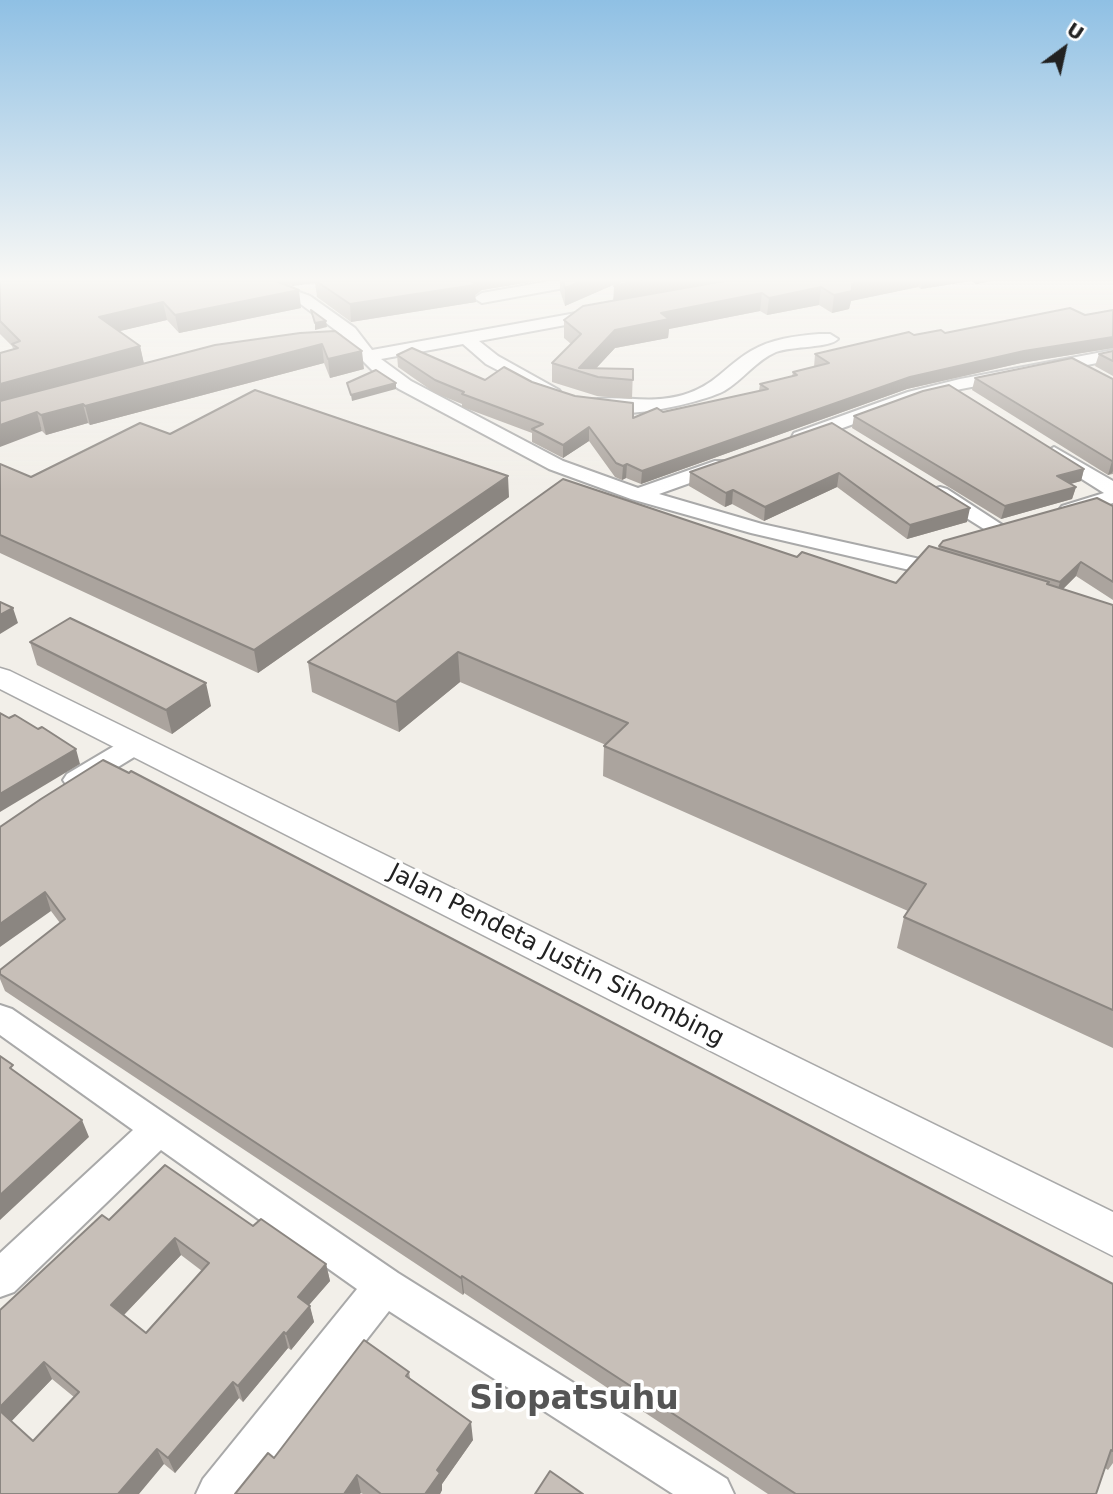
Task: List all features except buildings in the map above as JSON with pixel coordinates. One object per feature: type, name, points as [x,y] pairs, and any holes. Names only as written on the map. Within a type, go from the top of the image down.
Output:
[{"type":"street","points":[[363,351],[399,381],[556,465],[638,495],[758,529],[895,558],[964,576]]},
{"type":"street","points":[[369,356],[397,351]]},
{"type":"street","points":[[481,351],[492,360],[548,392],[573,400],[612,406],[646,406],[684,401],[721,385],[764,351]]},
{"type":"street","points":[[780,444],[914,396],[1113,355]]},
{"type":"street","points":[[1071,362],[1092,374]]},
{"type":"street","points":[[949,387],[972,402]]},
{"type":"street","points":[[832,426],[854,439]]},
{"type":"street","points":[[1043,446],[1113,490]]},
{"type":"street","points":[[638,495],[741,458]]},
{"type":"street","points":[[921,481],[999,530]]},
{"type":"street","points":[[1049,515],[1113,497]]},
{"type":"street","points":[[973,537],[1024,523]]},
{"type":"street","points":[[895,558],[934,548]]},
{"type":"street","name":"Jalan Pendeta Justin Sihombing","points":[[0,677],[1113,1235]]},
{"type":"street","points":[[56,793],[135,745]]},
{"type":"street","points":[[0,1018],[384,1286],[691,1488]]},
{"type":"street","points":[[0,1279],[159,1129]]},
{"type":"street","points":[[218,1494],[384,1286]]},
{"type":"district","name":"Siopatsuhu","points":[[574,1400]]}]
